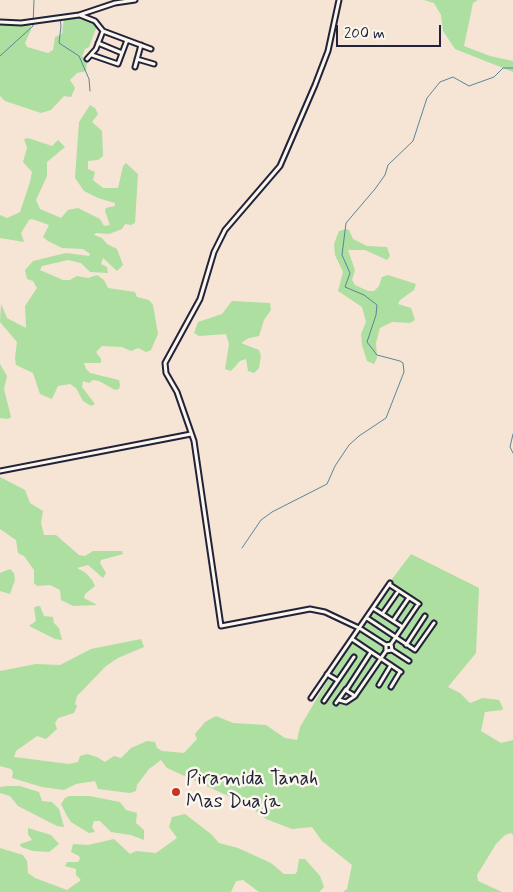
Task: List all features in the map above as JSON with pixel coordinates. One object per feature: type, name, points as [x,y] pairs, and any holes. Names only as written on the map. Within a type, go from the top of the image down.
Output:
[{"type":"street","points":[[0,22],[29,22],[79,15],[115,3],[135,0]]},
{"type":"street","points":[[339,0],[328,51],[280,166],[225,230],[214,252],[200,299],[165,363],[166,373],[177,392],[191,434],[221,626],[310,609],[325,612],[360,628],[386,645],[392,644]]},
{"type":"street","points":[[79,15],[95,21],[103,31],[151,49]]},
{"type":"street","points":[[87,59],[92,55],[103,31]]},
{"type":"street","points":[[92,55],[117,64],[127,39]]},
{"type":"street","points":[[98,43],[122,53]]},
{"type":"street","points":[[135,67],[141,45]]},
{"type":"street","points":[[138,59],[154,64]]},
{"type":"street","points":[[0,471],[191,434]]},
{"type":"street","points":[[311,698],[390,584],[418,605],[392,644],[392,650]]},
{"type":"street","points":[[383,613],[397,593]]},
{"type":"street","points":[[393,621],[408,599]]},
{"type":"street","points":[[373,608],[401,626]]},
{"type":"street","points":[[406,645],[425,616]]},
{"type":"street","points":[[366,618],[415,650],[434,623]]},
{"type":"street","points":[[352,639],[401,672],[391,687]]},
{"type":"street","points":[[372,652],[338,702],[346,702],[355,696],[386,651],[384,649],[386,645]]},
{"type":"street","points":[[386,651],[392,650],[409,661]]},
{"type":"street","points":[[324,700],[354,657]]},
{"type":"street","points":[[378,685],[391,665]]},
{"type":"street","points":[[327,674],[337,680]]},
{"type":"street","points":[[347,689],[355,696]]},
{"type":"green space","points":[[424,0],[478,0],[473,3],[464,46],[490,56],[513,61],[513,72],[455,49],[443,31],[441,15],[434,3]]},
{"type":"green space","points":[[79,17],[90,20],[97,26],[89,47],[85,49],[82,56],[87,62],[86,71],[77,73],[70,80],[75,88],[71,97],[64,96],[51,110],[41,113],[5,101],[0,96],[0,24],[30,24],[31,30],[25,43],[27,47],[48,53],[53,50],[55,37],[62,34],[64,18]]},
{"type":"green space","points":[[90,105],[95,108],[98,114],[92,122],[102,131],[103,156],[98,160],[88,161],[88,169],[95,172],[93,180],[103,188],[118,188],[123,166],[126,163],[138,174],[135,223],[131,225],[125,224],[122,229],[109,234],[96,233],[94,235],[102,238],[107,244],[117,249],[123,265],[117,271],[103,258],[101,264],[107,267],[108,273],[90,272],[81,263],[68,260],[42,266],[40,270],[63,280],[70,280],[77,276],[88,278],[97,275],[104,280],[108,288],[135,292],[137,297],[149,300],[153,305],[158,334],[151,350],[146,352],[138,348],[131,351],[122,347],[102,346],[96,352],[101,359],[101,363],[84,363],[90,373],[119,380],[120,385],[119,389],[115,390],[99,381],[93,380],[89,383],[83,381],[82,387],[95,404],[91,406],[83,401],[76,388],[70,384],[58,386],[52,399],[40,394],[33,373],[16,365],[17,342],[0,322],[1,304],[7,318],[26,328],[25,306],[37,288],[33,281],[27,279],[25,270],[33,261],[66,253],[89,256],[90,254],[83,249],[62,248],[48,241],[43,237],[49,225],[32,219],[29,220],[21,233],[24,242],[0,238],[0,215],[7,218],[20,212],[30,182],[32,172],[23,162],[27,148],[24,139],[28,138],[52,146],[58,140],[65,147],[47,162],[47,176],[36,200],[40,209],[61,218],[68,210],[78,208],[100,219],[104,226],[110,225],[105,211],[106,208],[115,206],[115,203],[84,191],[75,178],[79,122]]},
{"type":"green space","points":[[349,230],[353,239],[367,246],[387,247],[390,256],[387,260],[365,250],[348,250],[355,270],[352,280],[355,285],[368,291],[374,291],[379,286],[382,277],[388,275],[416,284],[414,290],[400,300],[398,304],[411,308],[415,320],[410,323],[392,322],[380,328],[376,343],[377,358],[374,364],[367,361],[362,345],[361,334],[366,322],[362,307],[338,291],[343,272],[335,255],[334,244],[339,231]]},
{"type":"green space","points":[[232,301],[270,303],[271,310],[264,320],[259,336],[249,338],[241,343],[259,350],[261,356],[259,368],[254,373],[248,371],[246,359],[240,361],[231,371],[225,369],[229,344],[226,334],[199,336],[194,333],[198,322],[222,314]]},
{"type":"green space","points":[[0,364],[7,376],[4,389],[11,417],[8,419],[0,418]]},
{"type":"green space","points":[[0,477],[25,490],[30,503],[43,511],[41,523],[44,535],[56,535],[79,555],[85,556],[93,551],[122,551],[123,554],[101,560],[100,563],[106,573],[103,578],[88,565],[77,568],[86,573],[95,586],[85,594],[84,598],[97,605],[73,606],[61,600],[60,590],[50,585],[37,586],[34,583],[34,570],[24,556],[18,553],[16,540],[0,529]]},
{"type":"green space","points":[[411,554],[479,588],[476,653],[448,687],[460,693],[470,703],[483,698],[499,700],[503,708],[502,710],[485,712],[481,731],[501,743],[513,740],[513,835],[511,833],[505,835],[496,844],[477,875],[478,881],[502,892],[343,892],[347,889],[352,865],[322,841],[312,827],[292,829],[266,819],[248,805],[167,768],[161,760],[149,769],[137,785],[136,791],[130,793],[98,789],[95,781],[76,784],[64,790],[42,787],[12,778],[13,772],[11,769],[0,766],[0,671],[36,664],[60,665],[91,649],[141,639],[144,647],[118,658],[106,666],[77,696],[75,704],[77,706],[74,713],[58,718],[55,723],[57,729],[46,739],[37,736],[16,751],[14,757],[69,764],[78,762],[80,756],[87,754],[105,762],[114,756],[121,758],[131,748],[147,741],[155,742],[157,748],[162,751],[184,753],[197,739],[195,734],[205,722],[216,716],[233,723],[266,725],[285,738],[297,740],[300,727],[371,607]]},
{"type":"green space","points":[[10,569],[14,573],[15,580],[10,594],[0,591],[0,573]]},
{"type":"green space","points":[[40,606],[44,616],[53,617],[54,623],[59,628],[62,640],[55,639],[29,626],[36,621],[34,608]]},
{"type":"green space","points":[[20,786],[39,792],[42,801],[52,802],[59,809],[64,827],[57,826],[18,806],[10,796],[0,793],[0,787]]},
{"type":"green space","points":[[69,796],[89,796],[120,802],[126,810],[137,813],[136,823],[144,830],[144,840],[131,835],[111,832],[100,821],[94,821],[92,827],[95,832],[89,833],[71,822],[67,816],[61,804]]},
{"type":"green space","points":[[185,814],[211,834],[219,843],[238,848],[271,863],[284,874],[295,874],[299,859],[305,859],[320,876],[324,887],[319,892],[259,892],[243,880],[236,881],[231,892],[0,892],[0,848],[23,855],[27,861],[28,873],[35,878],[67,890],[81,880],[76,875],[76,869],[65,866],[67,862],[78,862],[80,859],[79,856],[71,852],[73,844],[88,845],[114,839],[130,854],[136,851],[156,853],[177,838],[169,827],[172,817]]},
{"type":"green space","points":[[28,828],[51,835],[59,844],[49,852],[33,851],[21,847],[20,844],[32,840],[28,834]]},
{"type":"waterway","points":[[0,56],[33,26],[34,0]]},
{"type":"waterway","points":[[60,18],[59,43],[79,56],[89,79],[90,91]]},
{"type":"waterway","points":[[242,548],[261,520],[272,512],[327,484],[335,466],[349,445],[386,418],[404,372],[403,363],[377,355],[367,342],[376,315],[377,305],[364,295],[345,287],[350,273],[342,255],[346,223],[375,189],[385,175],[388,165],[413,141],[427,98],[440,82],[453,77],[469,86],[494,77],[503,68],[513,68]]},
{"type":"waterway","points":[[513,434],[510,447],[513,453]]},
{"type":"place","name":"Piramida Tanah Mas Duaja","points":[[176,792]]}]
